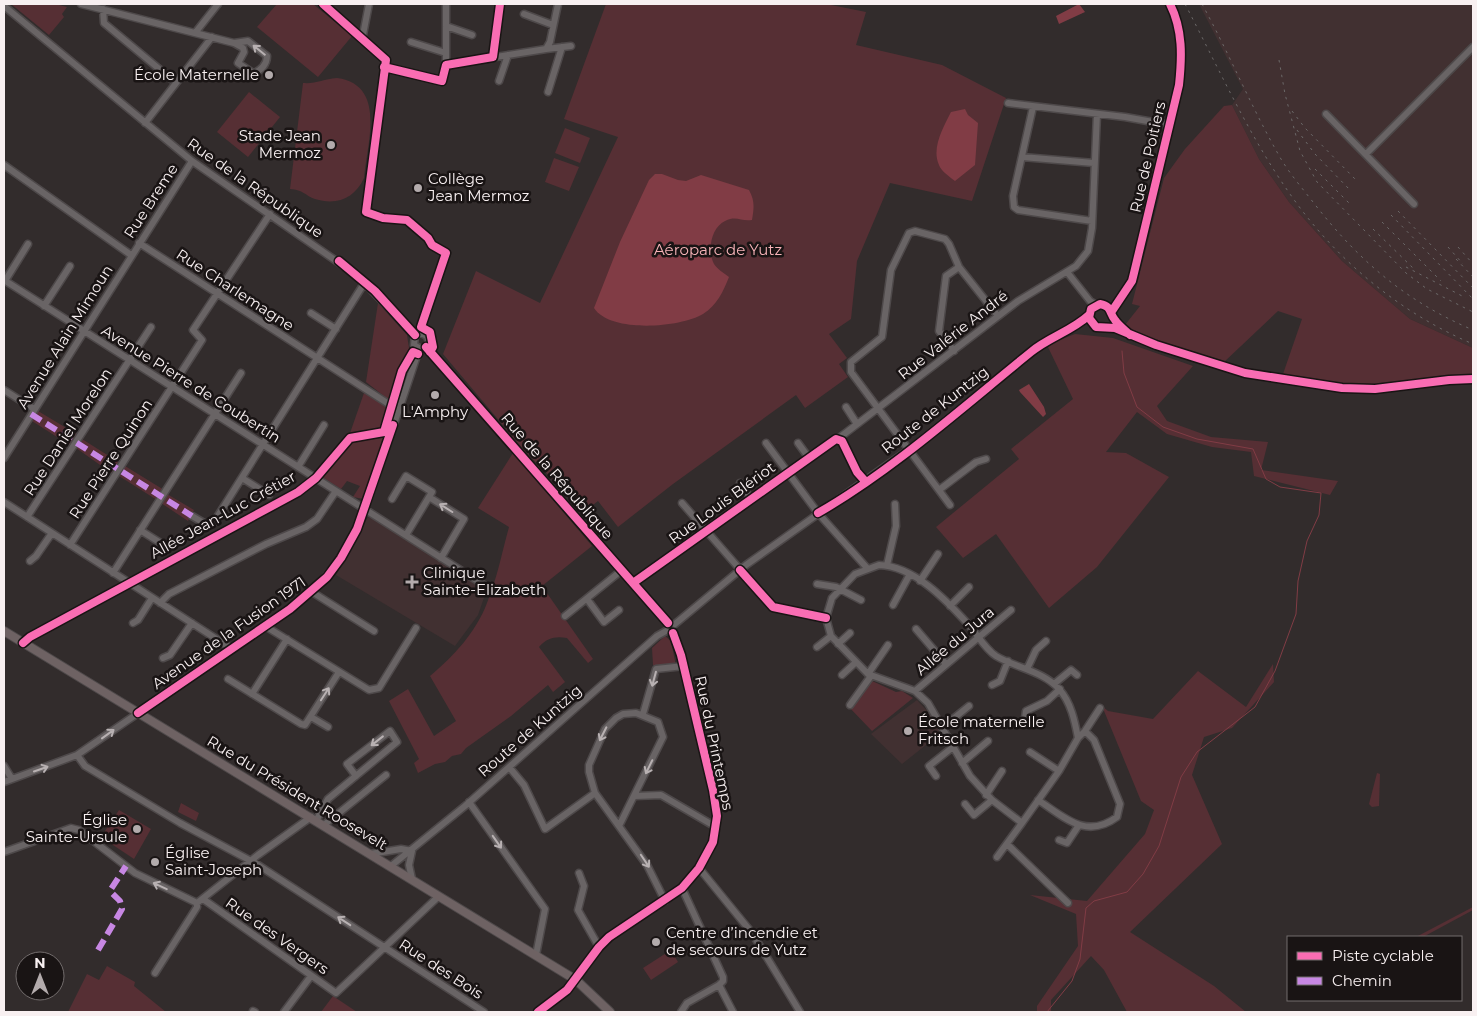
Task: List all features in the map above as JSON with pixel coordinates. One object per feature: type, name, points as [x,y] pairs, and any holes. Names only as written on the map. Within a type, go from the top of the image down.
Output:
[{"type":"main road","name":"Rue du Président Roosevelt","points":[[4,631],[576,980],[610,1012]]},
{"type":"street","points":[[81,4],[234,43],[243,48],[244,52],[238,62],[253,74],[259,72],[267,61],[266,56],[248,41],[234,43]]},
{"type":"street","points":[[113,4],[105,10],[104,22],[176,83]]},
{"type":"street","points":[[195,33],[218,4]]},
{"type":"street","points":[[442,81],[446,64],[446,4]]},
{"type":"street","points":[[546,49],[558,4]]},
{"type":"street","name":"Rue de Poitiers","points":[[1107,326],[1134,273],[1170,125],[1182,62],[1181,37],[1170,4]]},
{"type":"street","points":[[362,40],[367,5]]},
{"type":"street","name":"Rue de la République","points":[[5,6],[192,161],[339,261],[365,282],[415,335]]},
{"type":"street","points":[[524,14],[553,25]]},
{"type":"street","points":[[446,26],[472,34]]},
{"type":"street","points":[[145,123],[212,37]]},
{"type":"street","points":[[411,42],[446,53]]},
{"type":"street","points":[[446,64],[571,46]]},
{"type":"street","points":[[548,92],[562,47]]},
{"type":"street","points":[[1366,154],[1473,47]]},
{"type":"street","points":[[499,81],[508,55]]},
{"type":"street","points":[[1008,103],[1170,125]]},
{"type":"street","points":[[1034,107],[1013,196],[1014,207],[1018,210],[1092,221]]},
{"type":"street","name":"Rue Valérie André","points":[[839,438],[998,316],[1027,295],[1076,266],[1088,251],[1092,221],[1097,114]]},
{"type":"street","points":[[1326,114],[1414,204]]},
{"type":"street","points":[[1022,157],[1094,163]]},
{"type":"street","name":"Rue Breme","points":[[131,255],[192,161]]},
{"type":"street","points":[[4,165],[131,255]]},
{"type":"street","points":[[217,293],[270,214]]},
{"type":"street","points":[[950,505],[851,372],[850,366],[853,359],[882,337],[890,270],[906,236],[915,231],[944,239],[949,244],[959,267],[998,316]]},
{"type":"street","name":"Rue Charlemagne","points":[[139,243],[398,410]]},
{"type":"street","points":[[4,281],[28,244]]},
{"type":"street","name":"Avenue Alain Mimoun","points":[[4,458],[131,255]]},
{"type":"street","points":[[44,306],[70,266]]},
{"type":"street","points":[[954,351],[939,331],[946,276],[959,267]]},
{"type":"street","points":[[1067,272],[1095,308],[1112,314],[1130,334]]},
{"type":"street","name":"Avenue Pierre de Coubertin","points":[[4,281],[484,585]]},
{"type":"street","points":[[192,516],[206,525],[211,525],[365,282]]},
{"type":"street","name":"Rue Pierre Quinon","points":[[70,545],[202,340],[193,330],[217,293]]},
{"type":"street","points":[[1095,308],[1122,294]]},
{"type":"street","points":[[1092,325],[1095,308]]},
{"type":"street","name":"Route de Kuntzig","points":[[671,623],[818,513],[909,450],[1033,350],[1068,329],[1095,308]]},
{"type":"street","points":[[311,313],[336,328]]},
{"type":"street","name":"Route de Kuntzig","points":[[1068,329],[1092,325],[1100,328],[1107,326],[1156,345],[1245,373],[1342,388],[1375,389],[1473,379]]},
{"type":"street","name":"Rue Daniel Morelon","points":[[27,517],[152,327]]},
{"type":"street","points":[[421,333],[427,336],[429,342],[422,348],[413,342],[415,335],[421,333]]},
{"type":"street","name":"Rue de la République","points":[[422,348],[671,623]]},
{"type":"street","name":"Avenue de la Fusion 1971","points":[[4,782],[78,755],[312,592],[341,558],[365,510],[398,410],[422,348]]},
{"type":"street","points":[[113,573],[241,373]]},
{"type":"street","points":[[4,390],[34,409]]},
{"type":"street","points":[[846,407],[857,424]]},
{"type":"street","points":[[298,467],[324,425]]},
{"type":"street","name":"Rue Louis Blériot","points":[[766,443],[818,513],[867,568]]},
{"type":"street","points":[[798,443],[809,458]]},
{"type":"street","name":"Rue Louis Blériot","points":[[633,583],[827,446]]},
{"type":"street","points":[[939,490],[976,462],[986,459]]},
{"type":"street","points":[[392,499],[406,476],[432,492],[406,535]]},
{"type":"street","points":[[242,478],[269,495]]},
{"type":"street","name":"Rue Louis Blériot","points":[[740,483],[751,499]]},
{"type":"street","points":[[160,603],[169,594],[258,547],[306,527],[317,519],[336,491]]},
{"type":"street","points":[[429,497],[464,519],[441,558]]},
{"type":"street","points":[[4,502],[232,649]]},
{"type":"street","name":"Rue Louis Blériot","points":[[682,503],[773,607],[826,618]]},
{"type":"street","points":[[887,565],[896,526],[896,504]]},
{"type":"street","points":[[140,530],[159,542]]},
{"type":"street","points":[[30,561],[36,556],[52,533]]},
{"type":"street","points":[[920,581],[938,554]]},
{"type":"street","points":[[1022,823],[989,798],[962,763],[928,703],[916,691],[870,675],[855,663],[838,644],[832,636],[826,618],[828,604],[855,574],[867,568],[887,565],[910,574],[950,606],[994,655],[1027,670],[1057,687],[1070,708],[1078,738]]},
{"type":"street","points":[[565,616],[622,570]]},
{"type":"street","points":[[893,605],[910,574]]},
{"type":"street","points":[[817,584],[840,589],[861,600]]},
{"type":"street","points":[[950,606],[969,587]]},
{"type":"street","points":[[312,592],[374,631]]},
{"type":"street","points":[[133,623],[138,620],[152,598]]},
{"type":"street","points":[[587,599],[604,622],[619,610]]},
{"type":"street","points":[[23,643],[30,636],[92,603]]},
{"type":"street","name":"Allée du Jura","points":[[916,691],[1011,610]]},
{"type":"street","points":[[163,658],[170,655],[192,623]]},
{"type":"street","points":[[671,623],[676,629],[669,632],[665,627],[671,623]]},
{"type":"street","points":[[265,626],[369,690],[379,688],[416,628]]},
{"type":"street","points":[[916,629],[946,664]]},
{"type":"street","name":"Route de Kuntzig","points":[[391,866],[411,855],[657,636],[669,632]]},
{"type":"street","name":"Rue du Printemps","points":[[538,1012],[567,990],[599,947],[609,937],[682,888],[699,868],[713,842],[717,816],[714,790],[684,666],[669,632]]},
{"type":"street","points":[[838,644],[850,632]]},
{"type":"street","points":[[817,647],[832,636]]},
{"type":"street","points":[[252,694],[287,639]]},
{"type":"street","points":[[1027,670],[1036,650],[1046,641]]},
{"type":"street","points":[[850,705],[888,645]]},
{"type":"street","points":[[992,685],[1000,681],[1008,661]]},
{"type":"street","points":[[842,675],[855,663]]},
{"type":"street","points":[[643,714],[656,669],[684,666]]},
{"type":"street","points":[[1026,718],[1026,711],[1046,701],[1071,670],[1077,675]]},
{"type":"street","points":[[228,679],[301,724],[306,725],[339,672]]},
{"type":"street","points":[[943,727],[970,706]]},
{"type":"street","points":[[997,858],[1059,771],[1078,738],[1085,732],[1100,708]]},
{"type":"street","points":[[619,826],[662,737],[660,725],[643,714],[622,714],[605,729],[589,765],[595,793],[619,826],[648,865],[665,901]]},
{"type":"street","points":[[311,716],[328,727]]},
{"type":"street","points":[[155,972],[197,907],[197,903],[250,861],[314,819],[328,799],[356,776],[397,742],[390,731],[347,764],[356,776]]},
{"type":"street","points":[[1038,800],[1070,822],[1079,825],[1103,825],[1117,817],[1120,811],[1120,804],[1094,740],[1085,732]]},
{"type":"street","points":[[962,763],[988,741]]},
{"type":"street","points":[[936,776],[929,766],[953,747]]},
{"type":"street","points":[[1030,752],[1059,771]]},
{"type":"street","name":"Rue des Bois","points":[[78,755],[85,766],[250,861],[484,1012]]},
{"type":"street","points":[[4,766],[12,779]]},
{"type":"street","points":[[509,767],[524,785],[545,829],[595,793]]},
{"type":"street","points":[[965,804],[974,815],[989,798],[1002,771]]},
{"type":"street","points":[[324,825],[386,775]]},
{"type":"street","points":[[635,796],[661,795],[716,827]]},
{"type":"street","points":[[469,802],[545,909],[536,955]]},
{"type":"street","points":[[1059,840],[1067,843],[1079,825]]},
{"type":"street","points":[[4,852],[71,828],[79,830],[135,873],[197,903]]},
{"type":"street","points":[[1007,844],[1068,902]]},
{"type":"street","points":[[370,854],[401,849],[411,855],[412,879]]},
{"type":"street","name":"Route de Kuntzig","points":[[400,872],[411,855]]},
{"type":"street","points":[[699,868],[752,933],[800,1012]]},
{"type":"street","points":[[579,873],[584,886],[578,910],[599,947]]},
{"type":"street","points":[[682,888],[724,977],[719,985],[687,1003],[683,1012]]},
{"type":"street","points":[[384,948],[439,896]]},
{"type":"street","name":"Rue des Vergers","points":[[203,899],[336,993],[384,948]]},
{"type":"street","points":[[284,1012],[311,976]]},
{"type":"street","points":[[719,985],[733,1012]]},
{"type":"shaded area","points":[[1079,4],[1085,12],[1059,24],[1056,16]]},
{"type":"shaded area","points":[[1199,4],[1473,4],[1473,348],[1410,319],[1342,261],[1289,202],[1259,159],[1232,105],[1243,89]]},
{"type":"shaded area","points":[[965,109],[968,115],[978,123],[975,165],[955,181],[940,167],[937,158],[937,144],[951,112]]},
{"type":"shaded area","points":[[655,174],[662,174],[686,181],[701,175],[749,190],[754,205],[752,220],[729,219],[720,224],[716,229],[711,246],[712,258],[717,268],[729,277],[719,298],[712,307],[692,319],[662,325],[629,325],[602,316],[594,308],[620,242],[649,180]]},
{"type":"shaded area","points":[[1029,384],[1044,407],[1046,414],[1043,417],[1019,390]]},
{"type":"shaded area","name":"Clinique Sainte-Elizabeth","points":[[368,517],[382,523],[487,589],[478,615],[455,646],[336,575]]},
{"type":"shaded area","name":"École maternelle Fritsch","points":[[917,700],[932,716],[941,733],[902,764],[871,734]]},
{"type":"green space","points":[[11,4],[55,4],[67,7],[62,14],[64,17],[49,35]]},
{"type":"green space","points":[[277,4],[313,4],[352,36],[318,77],[257,27]]},
{"type":"green space","name":"Aéroparc de Yutz","points":[[606,4],[826,4],[866,12],[856,45],[942,65],[1006,98],[972,201],[890,183],[857,261],[851,319],[829,334],[847,358],[839,364],[848,377],[805,408],[796,395],[673,484],[618,527],[598,501],[584,512],[523,449],[443,354],[476,271],[540,303],[618,137],[564,119]]},
{"type":"green space","name":"Stade Jean Mermoz","points":[[337,78],[353,83],[363,92],[368,103],[370,133],[364,178],[356,191],[338,201],[323,201],[298,190],[290,189],[303,83]]},
{"type":"green space","points":[[249,92],[280,117],[248,157],[217,132]]},
{"type":"green space","points":[[1232,105],[1259,159],[1289,202],[1342,261],[1410,319],[1473,348],[1473,374],[1378,384],[1344,384],[1283,374],[1302,319],[1278,311],[1223,363],[1143,336],[1125,325],[1140,306],[1132,304],[1164,178],[1185,149],[1224,106]]},
{"type":"green space","points":[[565,128],[590,138],[580,163],[555,153]]},
{"type":"green space","points":[[554,158],[579,167],[569,191],[545,182]]},
{"type":"green space","points":[[378,303],[407,335],[409,348],[415,356],[398,402],[394,404],[366,382]]},
{"type":"green space","points":[[1075,334],[1113,338],[1193,366],[1157,406],[1167,421],[1211,437],[1268,442],[1261,470],[1338,481],[1330,495],[1254,476],[1251,452],[1212,447],[1167,434],[1137,412],[1106,452],[1126,453],[1169,477],[1097,567],[1049,608],[996,534],[963,558],[936,527],[1019,459],[1011,449],[1073,399],[1047,345]]},
{"type":"green space","points":[[364,393],[393,410],[395,414],[364,499],[353,497],[360,486],[347,481],[341,489],[316,473],[349,436]]},
{"type":"green space","points":[[38,411],[78,435],[71,446],[32,421]]},
{"type":"green space","points":[[82,439],[120,463],[113,474],[76,448]]},
{"type":"green space","points":[[513,453],[592,546],[542,586],[593,659],[588,663],[567,638],[559,637],[548,640],[539,647],[565,682],[553,692],[548,685],[511,716],[466,748],[461,754],[452,756],[445,762],[435,764],[418,773],[414,763],[419,759],[389,701],[408,689],[434,736],[456,721],[430,676],[456,652],[470,634],[477,624],[491,594],[509,527],[478,508]]},
{"type":"green space","points":[[125,466],[164,490],[157,500],[119,476]]},
{"type":"green space","points":[[167,494],[194,510],[188,521],[161,503]]},
{"type":"green space","points":[[665,636],[671,641],[676,666],[653,665],[652,648]]},
{"type":"green space","points":[[1273,664],[1274,682],[1232,728],[1204,737],[1192,775],[1222,844],[1130,932],[1214,986],[1246,1012],[1127,1012],[1104,970],[1091,956],[1051,1000],[1051,1012],[1037,1012],[1037,1006],[1078,946],[1076,914],[1030,895],[1087,901],[1145,834],[1154,810],[1141,801],[1102,706],[1108,711],[1153,719],[1198,671],[1246,707]]},
{"type":"green space","points":[[870,680],[896,692],[902,691],[913,698],[872,731],[847,705],[864,681]]},
{"type":"green space","points":[[1377,773],[1380,774],[1379,806],[1372,807],[1369,804]]},
{"type":"green space","points":[[181,803],[199,813],[196,821],[178,812]]},
{"type":"green space","points":[[119,810],[151,829],[134,859],[101,837]]},
{"type":"green space","points":[[1473,907],[1473,910],[1425,936],[1418,936]]},
{"type":"green space","points":[[671,950],[678,962],[651,980],[643,968]]},
{"type":"green space","points":[[107,966],[135,982],[134,986],[166,1012],[68,1012],[87,974],[99,980]]},
{"type":"green space","points":[[333,996],[357,1012],[321,1012]]},
{"type":"waterway","points":[[1047,1012],[1072,981],[1080,959],[1086,908],[1094,901],[1127,892],[1143,874],[1159,846],[1181,777],[1197,752],[1255,707],[1275,671],[1296,614],[1298,581],[1307,541],[1319,515],[1321,493],[1280,487],[1266,479],[1253,449],[1197,439],[1163,427],[1137,407],[1124,373],[1122,351]]},
{"type":"railway","points":[[1185,4],[1234,101],[1261,149],[1308,218],[1348,262],[1371,282],[1420,317],[1473,344]]},
{"type":"railway","points":[[1202,4],[1281,159],[1330,223],[1365,260],[1404,292],[1448,319],[1473,330]]},
{"type":"railway","points":[[1279,60],[1285,94],[1300,151],[1317,182],[1406,273],[1427,289],[1473,312]]},
{"type":"railway","points":[[1292,111],[1305,128],[1358,182]]},
{"type":"railway","points":[[1297,130],[1315,154],[1350,190]]},
{"type":"railway","points":[[1315,169],[1349,203]]},
{"type":"railway","points":[[1398,211],[1473,288]]},
{"type":"railway","points":[[1391,215],[1473,299]]},
{"type":"railway","points":[[1382,222],[1441,281]]},
{"type":"railway","points":[[1373,229],[1415,270]]},
{"type":"railway","points":[[1448,247],[1463,264]]},
{"type":"railway","points":[[1458,247],[1473,264]]},
{"type":"railway","points":[[1456,259],[1473,277]]},
{"type":"railway","points":[[1406,267],[1466,298]]},
{"type":"marked path","points":[[31,414],[192,516]]},
{"type":"marked path","points":[[98,950],[122,909],[120,901],[112,893],[111,889],[126,866]]},
{"type":"cycle path","points":[[323,4],[386,60],[366,212],[383,218],[407,220],[428,238],[432,245],[446,253],[421,327],[430,332],[433,347],[430,352]]},
{"type":"cycle path","points":[[384,67],[442,81],[446,65],[493,57],[500,4]]},
{"type":"cycle path","points":[[1112,311],[1132,281],[1179,85],[1181,64],[1179,34],[1170,4]]},
{"type":"cycle path","points":[[339,261],[375,291],[415,335]]},
{"type":"cycle path","points":[[1130,335],[1128,333],[1120,326],[1107,306],[1100,304],[1091,309],[1089,318],[1096,327],[1115,328],[1156,345],[1245,373],[1342,388],[1375,389],[1473,379]]},
{"type":"cycle path","points":[[818,513],[846,496],[901,457],[1038,347],[1089,315]]},
{"type":"cycle path","points":[[426,347],[668,623]]},
{"type":"cycle path","name":"Allée Jean-Luc Crétier","points":[[23,643],[30,637],[298,492],[316,478],[350,438],[384,432],[402,371],[413,352],[418,354]]},
{"type":"cycle path","points":[[138,713],[290,609],[327,577],[341,558],[357,529],[393,425]]},
{"type":"cycle path","points":[[633,583],[836,439],[842,441],[857,472],[865,481]]},
{"type":"cycle path","points":[[740,570],[773,607],[826,618]]},
{"type":"cycle path","points":[[538,1012],[567,990],[599,947],[609,937],[682,888],[699,868],[713,842],[717,816],[713,790],[681,655],[673,633]]},
{"type":"place","name":"École Maternelle","points":[[269,75]]},
{"type":"place","name":"Stade Jean Mermoz","points":[[331,145]]},
{"type":"place","name":"Collège Jean Mermoz","points":[[418,188]]},
{"type":"place","name":"L'Amphy","points":[[435,395]]},
{"type":"place","name":"Clinique Sainte-Elizabeth","points":[[412,582]]},
{"type":"place","name":"École maternelle Fritsch","points":[[908,731]]},
{"type":"place","name":"Église Sainte-Ursule","points":[[137,829]]},
{"type":"place","name":"Église Saint-Joseph","points":[[155,862]]},
{"type":"place","name":"Centre d’incendie et de secours de Yutz","points":[[656,942]]}]
